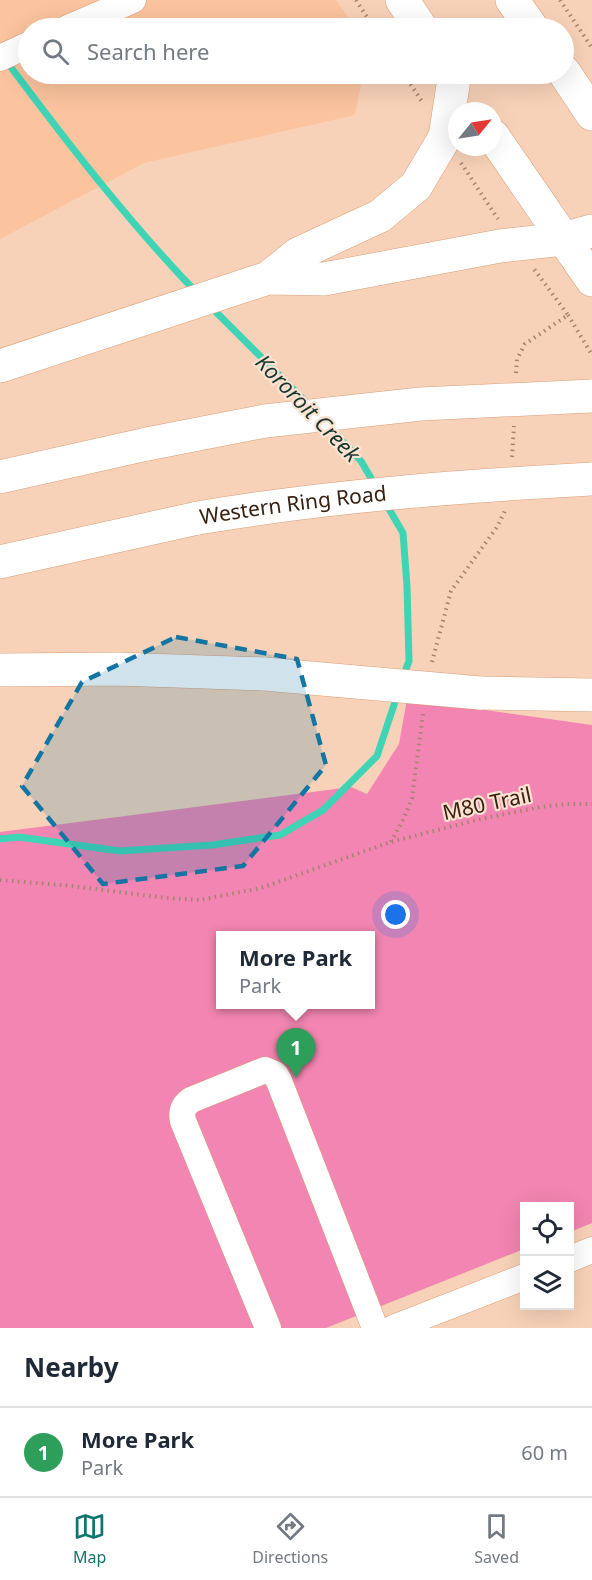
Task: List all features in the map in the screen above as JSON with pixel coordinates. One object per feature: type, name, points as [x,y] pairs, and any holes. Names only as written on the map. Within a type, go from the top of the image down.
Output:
[{"type":"highway","points":[[402,0],[414,18]]},
{"type":"highway","points":[[512,0],[525,18]]},
{"type":"highway","points":[[268,278],[298,254],[380,216],[416,186],[445,137],[451,84]]},
{"type":"highway","points":[[457,84],[470,102]]},
{"type":"highway","points":[[573,84],[589,105]]},
{"type":"highway","points":[[502,146],[578,235],[592,280]]},
{"type":"highway","points":[[0,366],[268,278],[324,279],[500,246],[578,235]]},
{"type":"highway","points":[[0,477],[147,444],[265,421],[421,404],[592,396]]},
{"type":"highway","name":"Western Ring Road","points":[[0,562],[198,518],[280,504],[592,479]]},
{"type":"highway","points":[[0,670],[117,669],[265,674],[480,693],[592,695]]},
{"type":"highway","points":[[560,694],[592,701]]},
{"type":"street","points":[[91,18],[133,0]]},
{"type":"street","points":[[0,57],[18,49]]},
{"type":"street","points":[[268,1328],[182,1114],[186,1104],[191,1100],[266,1070],[275,1074],[279,1081],[375,1328]]},
{"type":"street","points":[[574,1257],[592,1250]]},
{"type":"street","points":[[393,1328],[520,1278]]},
{"type":"path","points":[[356,0],[368,18]]},
{"type":"path","points":[[560,0],[572,18]]},
{"type":"path","points":[[574,21],[592,48]]},
{"type":"path","points":[[411,84],[517,245],[568,315],[592,355]]},
{"type":"path","points":[[516,380],[517,359],[525,344],[568,315]]},
{"type":"path","points":[[512,467],[514,422]]},
{"type":"path","points":[[431,668],[451,591],[497,527],[509,502]]},
{"type":"path","points":[[390,842],[410,808],[424,710]]},
{"type":"path","name":"M80 Trail","points":[[0,880],[200,900],[261,888],[390,842],[520,810],[566,804],[592,804]]},
{"type":"highlighted area","points":[[176,637],[297,659],[326,765],[243,866],[103,884],[22,786],[82,682]]},
{"type":"shaded area","points":[[0,0],[336,0],[349,18],[18,18],[18,84],[361,84],[355,115],[144,163],[0,239]]},
{"type":"shaded area","points":[[407,699],[592,725],[592,1223],[574,1230],[574,1202],[520,1202],[520,1251],[326,1328],[0,1328],[0,832],[351,787],[367,794],[399,744]]},
{"type":"waterway","name":"Kororoit Creek","points":[[7,62],[18,76]]},
{"type":"waterway","name":"Kororoit Creek","points":[[24,84],[98,180],[196,292]]},
{"type":"waterway","name":"Kororoit Creek","points":[[210,306],[310,406]]},
{"type":"waterway","name":"Kororoit Creek","points":[[326,423],[361,461],[375,485]]},
{"type":"waterway","name":"Kororoit Creek","points":[[385,502],[403,533],[409,661],[403,677]]},
{"type":"waterway","name":"Kororoit Creek","points":[[0,839],[19,837],[120,851],[212,845],[280,835],[323,810],[377,756],[398,693]]},
{"type":"place","name":"More Park","points":[[296,1078]]}]
